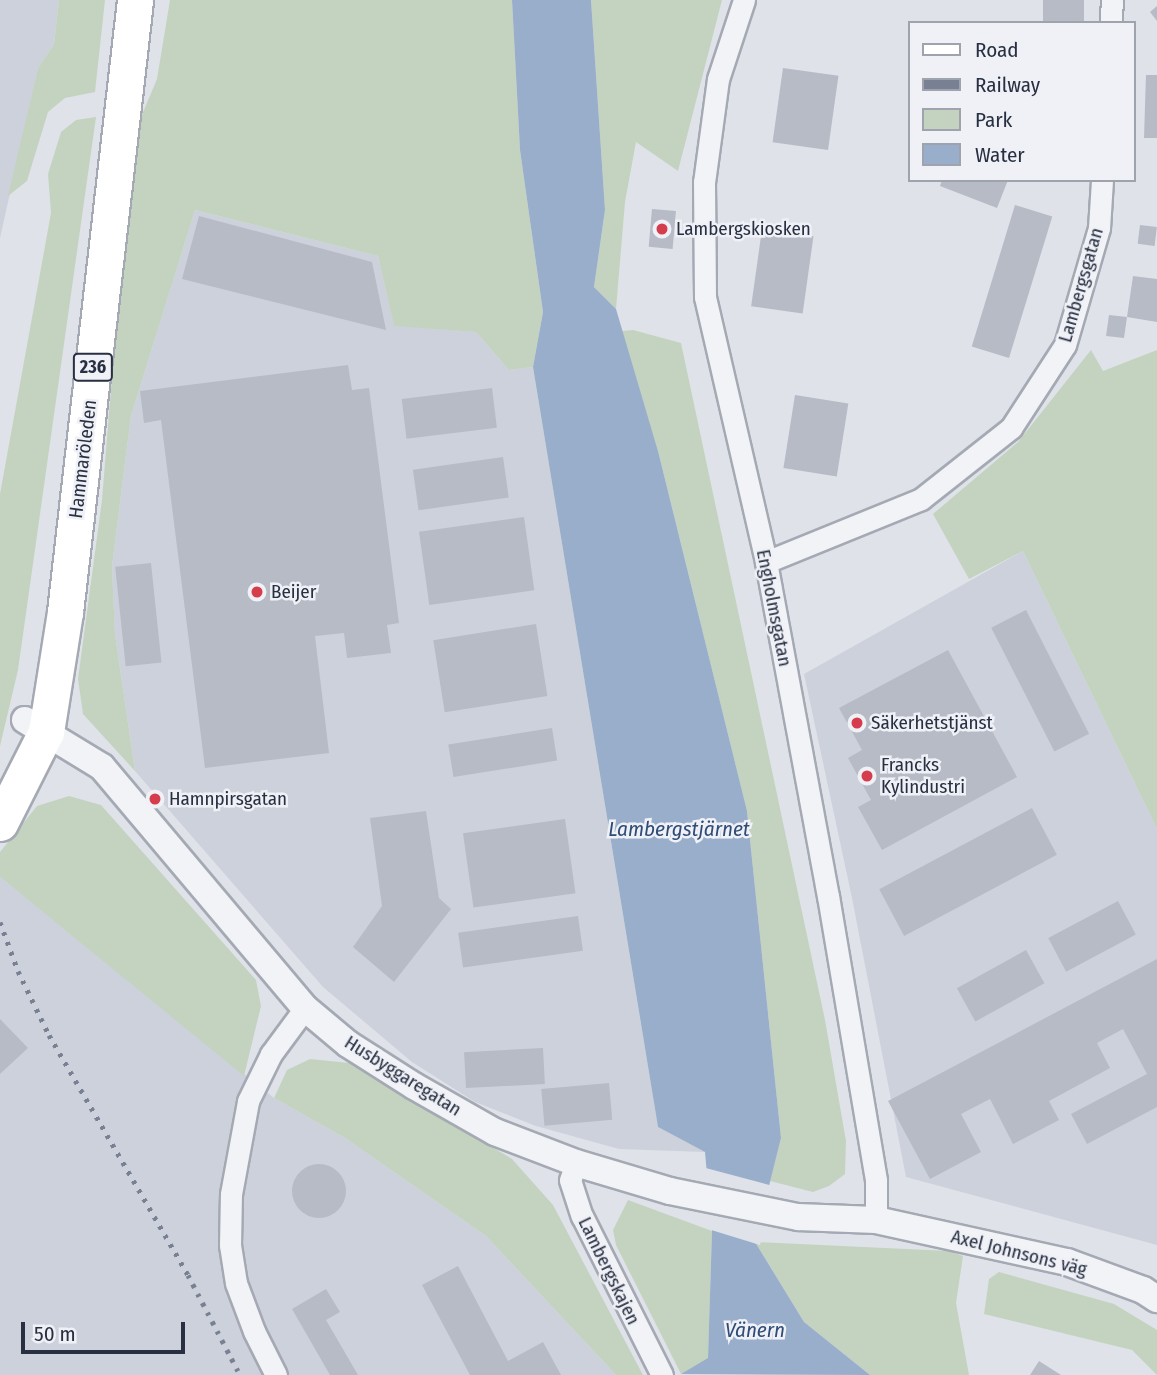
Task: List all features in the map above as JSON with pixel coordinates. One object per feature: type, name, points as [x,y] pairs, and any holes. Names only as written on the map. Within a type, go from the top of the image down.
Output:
[{"type":"main road","name":"Hammaröleden","points":[[0,774],[35,726],[120,0]]},
{"type":"main road","name":"Hammaröleden","points":[[0,823],[35,726],[65,612],[135,0]]},
{"type":"street","name":"Engholmsgatan","points":[[744,0],[718,79],[704,182],[705,297],[766,562],[828,896],[874,1172],[876,1220]]},
{"type":"street","points":[[1111,21],[1112,0]]},
{"type":"street","name":"Lambergsgatan","points":[[766,562],[921,499],[1011,428],[1065,345],[1100,228],[1102,182]]},
{"type":"street","name":"Husbyggaregatan","points":[[35,726],[102,767],[305,1008],[348,1044],[414,1086],[495,1132],[576,1163],[658,1188],[798,1217],[876,1220]]},
{"type":"street","points":[[276,1375],[254,1331],[236,1283],[230,1245],[231,1194],[248,1101],[271,1054],[305,1008]]},
{"type":"street","name":"Lambergskajen","points":[[576,1163],[570,1180],[582,1216],[662,1375]]},
{"type":"street","name":"Axel Johnsons väg","points":[[876,1220],[1067,1262],[1143,1290],[1157,1299]]},
{"type":"shaded area","points":[[0,0],[59,0],[54,44],[38,68],[0,238]]},
{"type":"shaded area","points":[[195,210],[378,256],[394,325],[476,332],[509,370],[533,367],[658,1127],[705,1152],[619,1149],[536,1126],[475,1102],[412,1062],[323,987],[135,771],[115,634],[112,566],[131,416]]},
{"type":"shaded area","points":[[1023,551],[1157,829],[1157,1245],[906,1177],[852,898],[804,674]]},
{"type":"shaded area","points":[[0,877],[274,1098],[345,1138],[486,1236],[616,1375],[0,1375]]},
{"type":"green space","points":[[59,0],[105,0],[95,92],[65,98],[48,112],[27,181],[8,196],[38,68],[54,44]]},
{"type":"green space","points":[[170,0],[512,0],[520,150],[543,312],[533,367],[509,370],[476,332],[394,326],[378,256],[195,210],[131,416],[112,566],[115,634],[135,771],[83,714],[78,679],[102,500],[131,141],[157,79]]},
{"type":"green space","points":[[591,0],[722,0],[678,171],[636,142],[625,202],[616,309],[594,287],[605,210]]},
{"type":"green space","points":[[96,117],[18,670],[0,746],[0,494],[51,213],[48,174],[61,132],[76,120]]},
{"type":"green space","points":[[633,330],[681,343],[825,1020],[846,1141],[845,1174],[829,1186],[813,1192],[770,1181],[781,1138],[747,811],[658,451],[622,331]]},
{"type":"green space","points":[[1091,350],[1103,371],[1157,350],[1157,829],[1023,551],[969,579],[933,514],[1018,442]]},
{"type":"green space","points":[[69,796],[101,805],[256,980],[261,1006],[244,1076],[0,877],[0,852],[37,806]]},
{"type":"green space","points":[[310,1059],[349,1063],[512,1159],[553,1205],[643,1375],[616,1375],[486,1236],[345,1138],[274,1098],[287,1070]]},
{"type":"green space","points":[[628,1200],[712,1231],[708,1359],[681,1374],[616,1245],[613,1230]]},
{"type":"green space","points":[[755,1242],[949,1251],[963,1256],[956,1303],[969,1375],[870,1375],[804,1322]]},
{"type":"green space","points":[[999,1272],[1114,1304],[1157,1330],[1157,1375],[1132,1350],[984,1314],[989,1279]]},
{"type":"water","name":"Lambergstjärnet","points":[[512,0],[591,0],[605,210],[594,287],[616,309],[658,451],[747,811],[781,1138],[755,1242],[804,1322],[870,1375],[681,1374],[708,1358],[712,1231],[705,1152],[658,1127],[533,367],[543,312],[520,150]]},
{"type":"pier","points":[[702,1167],[773,1186],[760,1245],[708,1229]]},
{"type":"building","points":[[1043,0],[1084,0],[1084,21],[1043,21]]},
{"type":"building","points":[[1157,6],[1157,21],[1150,12]]},
{"type":"building","points":[[783,68],[838,76],[828,150],[773,142]]},
{"type":"building","points":[[1146,75],[1157,75],[1157,138],[1144,138]]},
{"type":"building","points":[[941,182],[1007,182],[997,208],[940,186]]},
{"type":"building","points":[[1015,205],[1052,216],[1009,358],[972,347]]},
{"type":"building","name":"Lambergskiosken","points":[[652,209],[676,211],[673,249],[649,247]]},
{"type":"building","points":[[199,216],[372,262],[386,330],[182,279]]},
{"type":"building","points":[[1140,225],[1157,227],[1155,246],[1138,244]]},
{"type":"building","points":[[762,229],[813,236],[803,313],[751,306]]},
{"type":"building","points":[[1133,276],[1157,279],[1157,322],[1127,317]]},
{"type":"building","points":[[1109,315],[1127,317],[1124,338],[1106,336]]},
{"type":"building","points":[[348,365],[352,390],[369,388],[399,623],[387,625],[391,653],[347,658],[344,633],[315,636],[329,753],[205,768],[161,420],[144,423],[140,391]]},
{"type":"building","points":[[492,388],[497,428],[407,439],[402,399]]},
{"type":"building","points":[[795,395],[848,403],[837,477],[783,468]]},
{"type":"building","points":[[503,457],[509,498],[419,510],[413,470]]},
{"type":"building","points":[[524,517],[534,590],[429,605],[419,532]]},
{"type":"building","points":[[151,563],[161,662],[126,666],[115,567]]},
{"type":"building","points":[[1026,610],[1089,734],[1054,752],[991,628]]},
{"type":"building","points":[[536,624],[547,696],[445,712],[433,640]]},
{"type":"building","points":[[948,650],[1017,777],[882,850],[858,807],[871,800],[848,758],[862,750],[839,708]]},
{"type":"building","points":[[552,728],[557,761],[453,777],[448,744]]},
{"type":"building","points":[[1032,808],[1057,855],[904,936],[879,889]]},
{"type":"building","points":[[426,811],[439,898],[451,909],[394,982],[353,947],[382,906],[370,818]]},
{"type":"building","points":[[565,819],[575,893],[473,908],[463,833]]},
{"type":"building","points":[[1118,901],[1136,935],[1066,972],[1048,938]]},
{"type":"building","points":[[578,916],[583,951],[463,967],[458,933]]},
{"type":"building","points":[[1026,950],[1044,983],[975,1022],[957,988]]},
{"type":"building","points":[[1157,959],[1157,1107],[1087,1144],[1071,1114],[1147,1074],[1123,1029],[1097,1043],[1110,1068],[1049,1101],[1059,1120],[1013,1144],[990,1099],[961,1114],[981,1152],[930,1179],[888,1101]]},
{"type":"building","points":[[0,1019],[28,1048],[0,1074]]},
{"type":"building","points":[[543,1048],[545,1084],[466,1088],[464,1052]]},
{"type":"building","points":[[609,1083],[612,1120],[544,1126],[541,1089]]},
{"type":"building","points":[[319,1164],[338,1172],[346,1191],[338,1210],[319,1218],[300,1210],[292,1191],[300,1172]]},
{"type":"building","points":[[458,1266],[508,1361],[543,1342],[561,1375],[470,1375],[422,1285]]},
{"type":"building","points":[[326,1289],[340,1312],[326,1320],[358,1375],[330,1375],[292,1309]]},
{"type":"building","points":[[1039,1361],[1061,1375],[1030,1375]]},
{"type":"railway","points":[[0,922],[18,971],[49,1035],[188,1275],[240,1375]]},
{"type":"place","name":"Lambergskiosken","points":[[662,229]]},
{"type":"place","name":"Beijer","points":[[257,592]]},
{"type":"place","name":"Säkerhetstjänst","points":[[857,723]]},
{"type":"place","name":"Francks Kylindustri","points":[[867,776]]},
{"type":"place","name":"Hamnpirsgatan","points":[[155,799]]},
{"type":"water label","name":"Vänern","points":[[755,1330]]}]
